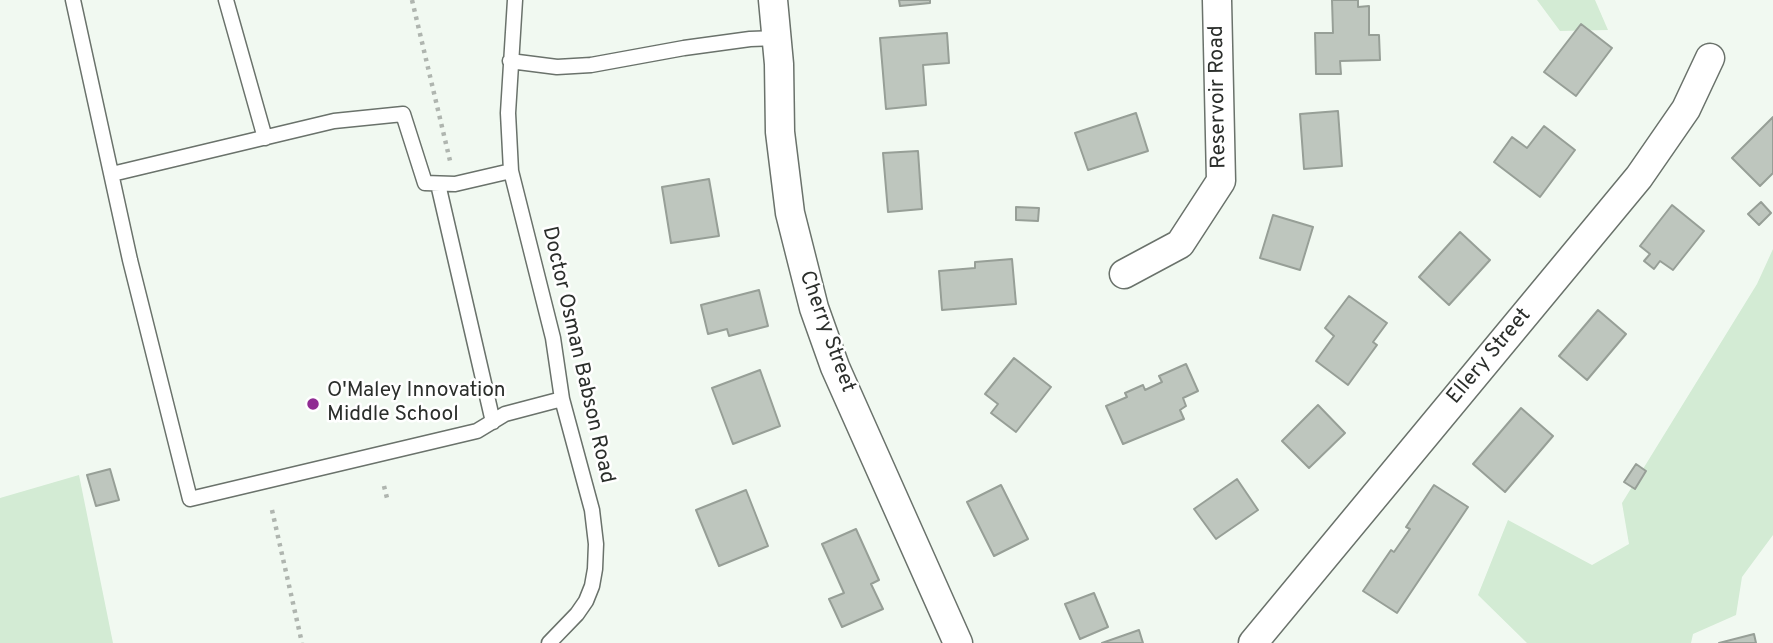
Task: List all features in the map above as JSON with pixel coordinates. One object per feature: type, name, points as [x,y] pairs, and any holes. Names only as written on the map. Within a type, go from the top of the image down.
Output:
[{"type":"street","name":"Cherry Street","points":[[772,0],[779,64],[780,132],[790,213],[814,308],[835,367],[958,643]]},
{"type":"street","name":"Reservoir Road","points":[[1124,274],[1180,244],[1221,181],[1217,0]]},
{"type":"street","name":"Ellery Street","points":[[1253,643],[1639,177],[1686,109],[1710,58]]},
{"type":"lane","points":[[73,0],[130,260],[190,499],[477,431],[505,414],[562,399]]},
{"type":"lane","points":[[226,0],[265,138]]},
{"type":"lane","name":"Doctor Osman Babson Road","points":[[515,0],[508,113],[511,171],[552,338],[562,399],[592,510],[596,544],[596,569],[586,601],[549,643]]},
{"type":"lane","points":[[510,61],[556,67],[591,65],[710,44],[777,38]]},
{"type":"lane","points":[[111,174],[334,121],[403,114],[425,183],[455,184],[511,171]]},
{"type":"lane","points":[[438,184],[493,422]]},
{"type":"path","points":[[412,0],[452,169]]},
{"type":"path","points":[[384,486],[388,502]]},
{"type":"path","points":[[272,510],[302,643]]},
{"type":"green space","points":[[1537,0],[1595,0],[1608,30],[1560,31]]},
{"type":"green space","points":[[1773,249],[1773,535],[1742,577],[1736,615],[1693,634],[1691,643],[1527,643],[1478,595],[1508,520],[1592,565],[1629,544],[1622,503],[1757,284]]},
{"type":"green space","points":[[79,475],[113,643],[0,643],[0,498]]},
{"type":"building","points":[[899,0],[930,0],[930,3],[900,6]]},
{"type":"building","points":[[1332,0],[1358,0],[1358,7],[1369,6],[1369,35],[1379,35],[1380,60],[1340,61],[1341,74],[1316,74],[1315,33],[1333,33]]},
{"type":"building","points":[[1581,24],[1612,48],[1576,96],[1544,72]]},
{"type":"building","points":[[947,33],[949,63],[923,65],[926,105],[886,109],[880,38]]},
{"type":"building","points":[[1338,111],[1342,166],[1304,169],[1300,114]]},
{"type":"building","points":[[1136,113],[1148,151],[1088,170],[1075,133]]},
{"type":"building","points":[[1773,117],[1773,173],[1760,186],[1732,158]]},
{"type":"building","points":[[1544,126],[1575,150],[1540,197],[1494,162],[1512,137],[1527,148]]},
{"type":"building","points":[[918,151],[922,209],[888,212],[883,153]]},
{"type":"building","points":[[709,179],[719,236],[671,243],[662,187]]},
{"type":"building","points":[[1761,202],[1771,213],[1759,225],[1748,214]]},
{"type":"building","points":[[1672,205],[1704,231],[1673,270],[1660,261],[1654,269],[1644,261],[1650,254],[1640,246]]},
{"type":"building","points":[[1016,207],[1039,208],[1038,221],[1016,220]]},
{"type":"building","points":[[1273,215],[1313,227],[1300,270],[1260,258]]},
{"type":"building","points":[[1460,232],[1490,260],[1449,305],[1419,277]]},
{"type":"building","points":[[1012,259],[1016,304],[942,310],[939,271],[975,268],[975,262]]},
{"type":"building","points":[[759,290],[768,326],[729,336],[727,329],[708,334],[701,305]]},
{"type":"building","points":[[1349,296],[1387,323],[1373,342],[1377,345],[1348,385],[1316,361],[1334,336],[1325,328]]},
{"type":"building","points":[[1598,310],[1626,334],[1587,380],[1559,356]]},
{"type":"building","points":[[1014,358],[1051,387],[1016,432],[991,413],[998,404],[985,394]]},
{"type":"building","points":[[1186,364],[1198,391],[1183,398],[1186,406],[1180,410],[1184,419],[1123,444],[1106,406],[1127,397],[1125,393],[1143,385],[1145,390],[1162,382],[1159,376]]},
{"type":"building","points":[[760,370],[780,426],[733,444],[712,388]]},
{"type":"building","points":[[1318,405],[1345,433],[1309,468],[1282,441]]},
{"type":"building","points":[[1521,408],[1553,436],[1505,492],[1473,464]]},
{"type":"building","points":[[1636,464],[1646,471],[1635,489],[1624,482]]},
{"type":"building","points":[[110,469],[119,500],[96,506],[87,475]]},
{"type":"building","points":[[1237,479],[1258,510],[1216,539],[1194,509]]},
{"type":"building","points":[[1001,485],[1028,539],[994,556],[967,502]]},
{"type":"building","points":[[1434,485],[1468,507],[1397,613],[1363,591],[1391,550],[1394,552],[1410,529],[1406,527]]},
{"type":"building","points":[[746,490],[768,546],[719,566],[696,510]]},
{"type":"building","points":[[856,529],[879,580],[871,584],[883,609],[842,627],[829,599],[844,593],[822,544]]},
{"type":"building","points":[[1094,593],[1108,627],[1080,639],[1065,604]]},
{"type":"building","points":[[1139,630],[1143,643],[1102,643]]},
{"type":"building","points":[[1754,634],[1756,643],[1719,643]]},
{"type":"place","name":"O'Maley Innovation Middle School","points":[[313,404]]}]
